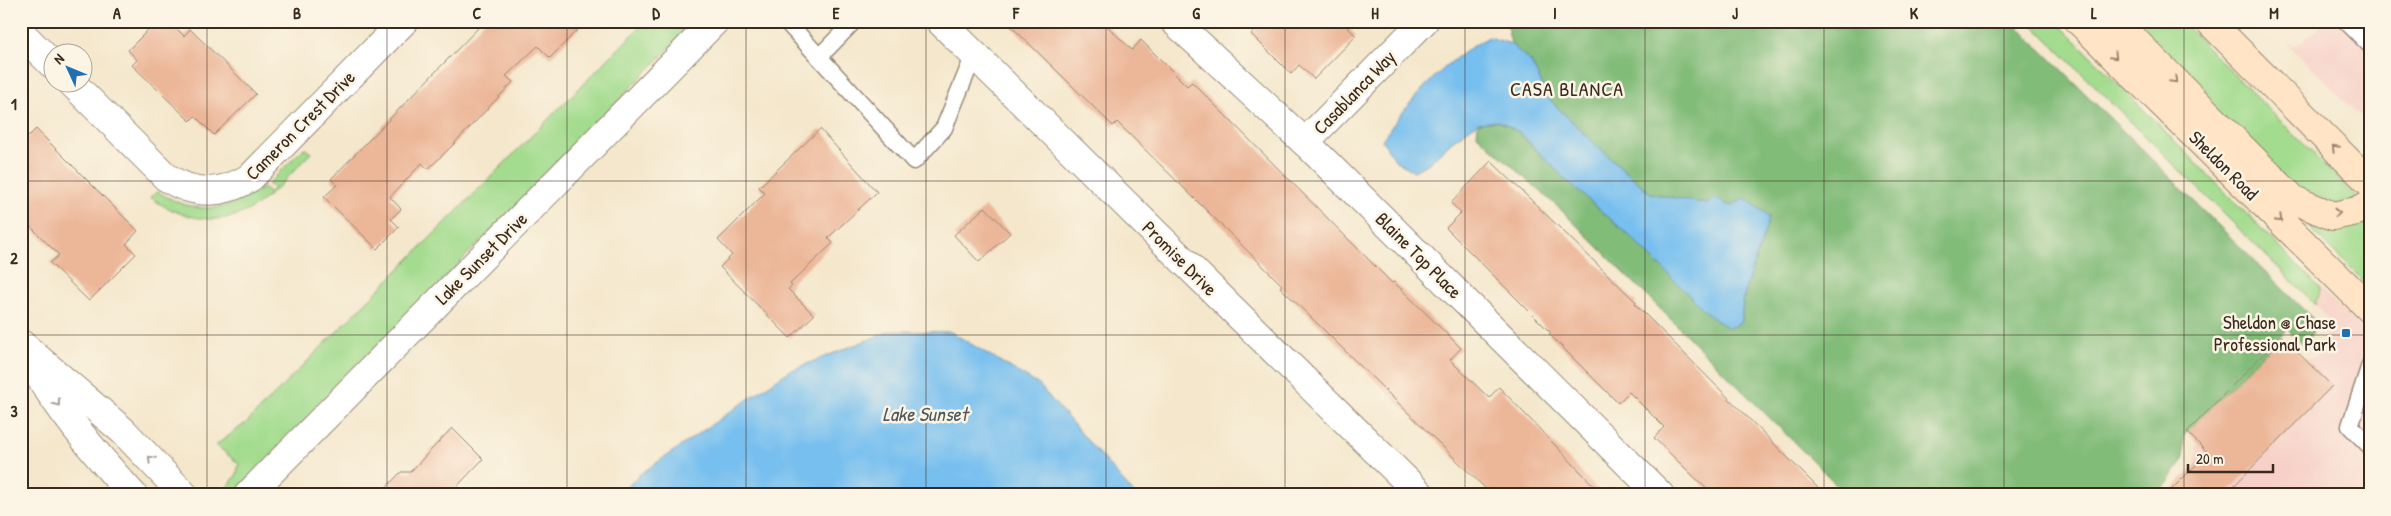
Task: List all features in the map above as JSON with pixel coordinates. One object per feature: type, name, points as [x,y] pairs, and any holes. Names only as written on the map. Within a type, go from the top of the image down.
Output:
[{"type":"main road","name":"Sheldon Road","points":[[2079,21],[2370,310]]},
{"type":"main road","points":[[2115,21],[2294,200],[2333,216],[2357,211],[2370,204]]},
{"type":"main road","points":[[2209,21],[2370,183]]},
{"type":"street","name":"Cameron Crest Drive","points":[[81,92],[166,177],[179,186],[192,190],[206,192],[221,191],[251,177],[404,21]]},
{"type":"street","name":"Lake Sunset Drive","points":[[248,495],[715,21]]},
{"type":"street","name":"Promise Drive","points":[[940,21],[1421,495]]},
{"type":"street","name":"Blaine Top Place","points":[[1174,21],[1305,142],[1660,495]]},
{"type":"street","name":"Casablanca Way","points":[[1305,142],[1424,21]]},
{"type":"street","points":[[21,32],[42,54]]},
{"type":"street","points":[[21,346],[46,389],[96,456],[133,495]]},
{"type":"street","points":[[21,346],[124,431],[184,495]]},
{"type":"lane","points":[[786,21],[914,160],[944,128],[974,55]]},
{"type":"lane","points":[[818,57],[854,21]]},
{"type":"lane","points":[[2346,21],[2370,45]]},
{"type":"lane","points":[[2370,365],[2350,426],[2370,446]]},
{"type":"shaded area","points":[[2325,21],[2370,21],[2370,126],[2287,43],[2295,45],[2302,42]]},
{"type":"shaded area","points":[[2317,285],[2370,337],[2370,495],[2176,495],[2196,465],[2197,441],[2297,355],[2309,359],[2316,356],[2330,326],[2328,318],[2315,304],[2320,289]]},
{"type":"green space","points":[[646,21],[696,21],[232,495],[221,495],[236,476],[239,464],[216,445],[246,423]]},
{"type":"green space","points":[[1506,21],[1820,21],[1824,24],[1826,21],[2012,21],[2317,323],[2306,346],[2287,329],[2187,432],[2183,437],[2184,457],[2168,483],[2155,495],[1847,495],[1559,208],[1477,135],[1478,123],[1499,121],[1519,132],[1567,181],[1630,236],[1742,322],[1744,295],[1769,216],[1730,206],[1715,199],[1707,204],[1650,193],[1597,146],[1550,100],[1531,62],[1511,44]]},
{"type":"green space","points":[[2029,21],[2056,21],[2317,285],[2320,289],[2315,304]]},
{"type":"green space","points":[[2104,21],[2181,21],[2370,211],[2370,288]]},
{"type":"green space","points":[[304,148],[311,153],[279,186],[258,204],[245,212],[231,217],[217,219],[189,216],[162,205],[150,197],[158,192],[186,205],[211,208],[236,202],[263,188],[269,193],[274,188],[268,184]]},
{"type":"water","points":[[1489,37],[1511,44],[1531,62],[1550,100],[1597,146],[1650,193],[1707,204],[1715,198],[1730,206],[1745,198],[1769,216],[1744,295],[1742,322],[1729,328],[1712,318],[1630,236],[1567,181],[1519,132],[1499,121],[1478,123],[1452,141],[1429,163],[1414,171],[1396,161],[1382,140],[1404,110],[1444,69],[1473,46]]},
{"type":"water","name":"Lake Sunset","points":[[890,331],[951,332],[1039,385],[1135,495],[619,495],[639,475],[789,371]]},
{"type":"building","points":[[157,21],[169,21],[184,36],[190,29],[256,94],[214,135],[195,116],[190,121],[132,65],[137,60],[128,50]]},
{"type":"building","points":[[485,21],[586,21],[550,58],[538,46],[506,76],[513,82],[452,146],[428,169],[422,163],[390,197],[401,209],[391,219],[399,227],[377,249],[324,197],[337,185],[331,179]]},
{"type":"building","points":[[1006,21],[1102,21],[1132,50],[1141,40],[1187,86],[1192,82],[1392,283],[1394,282],[1461,348],[1450,360],[1489,398],[1499,387],[1603,495],[1492,495],[1280,287],[1282,285],[1117,122],[1113,126]]},
{"type":"building","points":[[1263,21],[1342,21],[1356,36],[1314,79],[1299,65],[1291,74],[1251,34]]},
{"type":"building","points":[[36,129],[138,231],[126,244],[136,254],[89,301],[50,263],[59,255],[21,217],[21,144]]},
{"type":"building","points":[[820,129],[877,192],[828,238],[833,243],[790,284],[792,286],[788,289],[814,315],[790,338],[720,267],[732,255],[718,240],[765,193],[759,187]]},
{"type":"building","points":[[1491,161],[1636,302],[1635,304],[1825,495],[1713,495],[1654,438],[1664,427],[1629,392],[1618,403],[1549,334],[1551,333],[1446,228],[1461,213],[1451,203]]},
{"type":"building","points":[[985,207],[1010,233],[979,262],[954,235]]},
{"type":"building","points":[[2281,336],[2332,386],[2225,495],[2166,495],[2208,453],[2187,432]]},
{"type":"building","points":[[452,428],[483,459],[449,495],[379,495],[401,472],[410,472]]},
{"type":"place","name":"Sheldon @ Chase Professional Park","points":[[2346,333]]},
{"type":"district","name":"CASA BLANCA","points":[[1567,89]]}]
